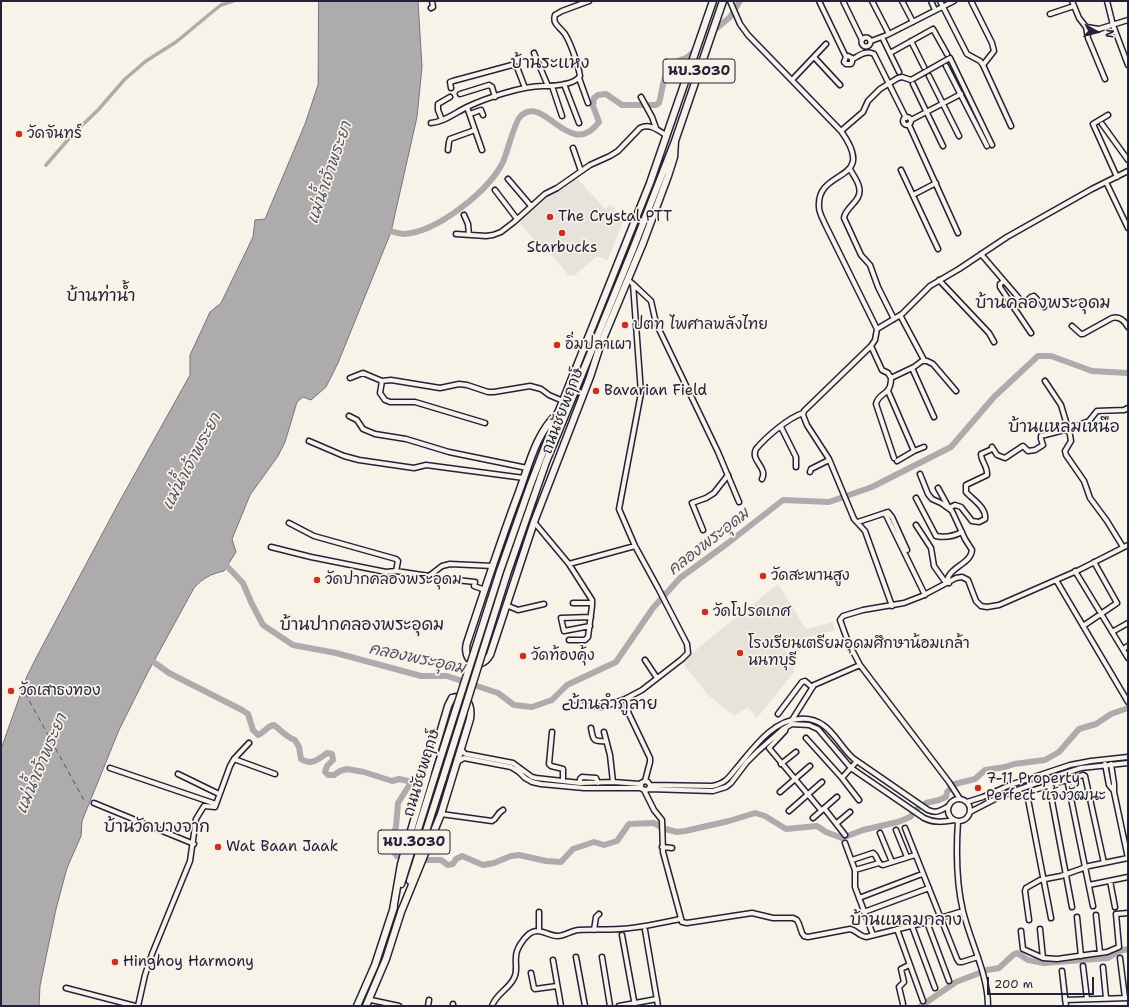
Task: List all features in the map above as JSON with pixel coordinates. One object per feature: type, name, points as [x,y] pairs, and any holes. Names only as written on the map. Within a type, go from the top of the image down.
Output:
[{"type":"main road","name":"ถนนชัยพฤกษ์","points":[[356,1006],[362,996],[379,954],[500,571],[528,492],[558,413],[640,210],[713,1]]},
{"type":"main road","name":"ถนนชัยพฤกษ์","points":[[369,1004],[386,959],[507,574],[535,492],[675,142],[723,1]]},
{"type":"main road","name":"ถนนชัยพฤกษ์","points":[[558,413],[553,417],[537,442],[493,566],[466,646],[466,654],[472,662],[479,664],[486,661],[490,656],[534,522],[590,377],[600,346],[630,282],[668,176],[674,157],[675,142]]},
{"type":"main road","points":[[576,389],[600,346]]},
{"type":"main road","points":[[393,910],[401,864],[448,706],[452,698],[464,698],[470,705],[470,719],[441,814],[401,912]]},
{"type":"street","points":[[431,8],[433,7],[432,1]]},
{"type":"street","points":[[588,103],[569,43],[564,33],[556,25],[554,18],[555,15],[562,11],[589,1]]},
{"type":"street","points":[[730,1],[738,20],[748,35],[841,131],[852,149],[854,157],[853,164],[850,169],[823,187],[819,208],[825,224],[877,329],[875,340],[871,346],[803,413],[796,416],[781,427],[760,445],[754,453],[756,461],[763,472],[762,479]]},
{"type":"street","points":[[819,1],[846,57],[844,62],[848,64],[852,63],[853,59],[864,53],[868,52],[874,54],[906,118],[908,117],[911,120]]},
{"type":"street","points":[[843,1],[862,40],[862,44],[865,46],[869,46],[871,41],[889,34],[954,1]]},
{"type":"street","points":[[872,1],[889,34]]},
{"type":"street","points":[[931,1],[935,10]]},
{"type":"street","points":[[940,1],[968,54],[980,61],[983,65],[1011,126]]},
{"type":"street","points":[[970,1],[992,43],[994,51],[983,65]]},
{"type":"street","points":[[1072,1],[1079,18],[1086,28],[1088,38],[1105,79]]},
{"type":"street","points":[[1107,1],[1113,25],[1128,65]]},
{"type":"street","points":[[902,2],[913,22]]},
{"type":"street","points":[[1050,14],[1074,6]]},
{"type":"street","points":[[1086,28],[1099,29],[1128,20]]},
{"type":"street","points":[[890,53],[933,29],[947,54]]},
{"type":"street","points":[[882,37],[899,72]]},
{"type":"street","points":[[862,40],[867,38],[871,41]]},
{"type":"street","points":[[911,41],[924,67]]},
{"type":"street","points":[[792,80],[826,44]]},
{"type":"street","points":[[534,53],[550,86],[562,116]]},
{"type":"street","points":[[846,57],[850,56],[853,59]]},
{"type":"street","points":[[814,57],[840,85]]},
{"type":"street","points":[[841,131],[863,112],[868,100],[880,89],[898,78],[902,77],[911,80],[950,58],[992,145]]},
{"type":"street","points":[[451,88],[450,84],[453,81],[512,66],[517,67],[525,88]]},
{"type":"street","points":[[946,66],[987,146]]},
{"type":"street","points":[[929,76],[959,136]]},
{"type":"street","points":[[431,123],[442,120],[478,102],[525,88],[564,84],[579,78]]},
{"type":"street","points":[[564,84],[580,123]]},
{"type":"street","points":[[913,84],[943,146]]},
{"type":"street","points":[[460,94],[489,85],[492,88],[495,97]]},
{"type":"street","points":[[909,125],[911,120],[960,94]]},
{"type":"street","points":[[641,96],[656,128]]},
{"type":"street","points":[[442,120],[438,110],[438,104],[450,97]]},
{"type":"street","points":[[470,114],[482,112],[478,102]]},
{"type":"street","points":[[467,107],[482,150]]},
{"type":"street","points":[[1108,115],[1093,124],[1117,177]]},
{"type":"street","points":[[906,118],[904,119],[904,123],[905,125],[909,125],[958,232]]},
{"type":"street","points":[[1102,124],[1128,160]]},
{"type":"street","points":[[456,234],[493,235],[507,228],[545,194],[557,188],[590,165],[618,151],[640,128],[644,126],[656,128],[667,136]]},
{"type":"street","points":[[448,150],[448,142],[450,139],[475,130]]},
{"type":"street","points":[[573,148],[581,171]]},
{"type":"street","points":[[850,169],[859,186],[859,192],[856,202],[845,213],[844,218],[861,255],[870,265],[878,287],[894,319]]},
{"type":"street","points":[[901,170],[938,249]]},
{"type":"street","points":[[877,329],[900,315],[926,290],[939,280],[1007,237],[1128,171]]},
{"type":"street","points":[[508,179],[531,206]]},
{"type":"street","points":[[1106,182],[1128,228]]},
{"type":"street","points":[[913,195],[936,183]]},
{"type":"street","points":[[495,190],[518,218]]},
{"type":"street","points":[[464,215],[468,224],[469,234]]},
{"type":"street","points":[[981,254],[1023,303],[1034,296],[1044,307]]},
{"type":"street","points":[[939,280],[989,333],[994,342]]},
{"type":"street","points":[[1004,281],[1000,284],[1000,287],[1031,333]]},
{"type":"street","points":[[630,282],[651,301],[656,323],[728,475],[739,502]]},
{"type":"street","points":[[566,707],[579,705],[602,707],[624,699],[642,690],[688,653],[687,644],[635,546],[619,509],[640,397],[630,282]]},
{"type":"street","points":[[900,315],[924,360],[933,364],[956,391]]},
{"type":"street","points":[[1072,326],[1083,334],[1112,318],[1117,317],[1121,319],[1128,327]]},
{"type":"street","points":[[871,346],[882,370],[888,373],[891,378],[891,385],[888,391],[879,398],[876,404],[896,459],[924,447]]},
{"type":"street","points":[[891,378],[912,368],[924,360]]},
{"type":"street","points":[[912,368],[934,417]]},
{"type":"street","points":[[350,378],[363,373],[382,381],[391,380],[440,388],[459,384],[494,392],[530,386],[541,389],[549,395],[563,401]]},
{"type":"street","points":[[382,381],[380,393],[385,400],[390,402],[415,402],[485,423]]},
{"type":"street","points":[[1045,381],[1061,405],[1071,440],[1066,447],[1066,455],[1084,481],[1090,498],[1126,546],[1056,580],[999,605],[987,607],[981,606],[976,601],[968,580],[962,577],[956,578],[925,595],[904,603],[862,610],[843,616],[840,620],[848,642],[860,666],[949,782],[960,799],[967,802],[1019,782],[1070,765],[1128,757]]},
{"type":"street","points":[[888,391],[914,451]]},
{"type":"street","points":[[949,508],[955,505],[961,507],[972,521],[975,522],[985,519],[986,514],[966,492],[965,488],[966,485],[987,475],[987,470],[981,458],[981,454],[991,449],[997,455],[1005,458],[1023,446],[1028,451],[1041,447],[1043,445],[1040,438],[1042,435],[1068,430],[1089,421],[1097,411],[1124,410],[1128,408]]},
{"type":"street","points":[[803,413],[804,420],[829,460],[854,519],[865,531],[892,606]]},
{"type":"street","points":[[349,416],[357,420],[363,429],[375,434],[406,439],[449,452],[528,468]]},
{"type":"street","points":[[781,427],[796,457],[796,467]]},
{"type":"street","points":[[309,441],[344,456],[359,460],[414,468],[426,465],[524,478]]},
{"type":"street","points":[[810,472],[811,469],[829,460]]},
{"type":"street","points":[[920,474],[932,499],[949,508]]},
{"type":"street","points":[[703,530],[692,503],[706,498],[714,493],[728,475]]},
{"type":"street","points":[[938,488],[973,551],[970,556],[948,576],[948,583]]},
{"type":"street","points":[[916,498],[936,536],[953,536],[962,532]]},
{"type":"street","points":[[858,522],[888,512],[892,516],[908,550]]},
{"type":"street","points":[[885,513],[925,595]]},
{"type":"street","points":[[534,522],[569,564],[592,603],[589,634],[587,639],[569,640]]},
{"type":"street","points":[[289,523],[314,536],[392,557],[398,561],[396,571]]},
{"type":"street","points":[[916,525],[931,548],[934,566],[948,583]]},
{"type":"street","points":[[569,564],[635,546]]},
{"type":"street","points":[[271,547],[311,557],[386,572],[396,571],[430,576],[442,566],[450,564],[493,566]]},
{"type":"street","points":[[1083,626],[1117,603],[1094,562]]},
{"type":"street","points":[[1075,571],[1128,658]]},
{"type":"street","points":[[456,580],[475,582],[474,586],[485,590]]},
{"type":"street","points":[[1056,580],[1128,702]]},
{"type":"street","points":[[573,603],[592,603]]},
{"type":"street","points":[[506,605],[518,610],[544,604]]},
{"type":"street","points":[[590,626],[564,631],[561,618],[591,617]]},
{"type":"street","points":[[1112,632],[1128,623]]},
{"type":"street","points":[[1123,649],[1128,646]]},
{"type":"street","points":[[645,660],[657,678]]},
{"type":"street","points":[[792,724],[793,719],[812,687],[860,666]]},
{"type":"street","points":[[778,714],[802,682],[805,681],[812,687]]},
{"type":"street","points":[[624,699],[629,714],[650,758],[645,781],[648,782],[645,787]]},
{"type":"street","points":[[461,748],[466,754],[511,767],[532,782],[541,784],[584,788],[712,786],[724,782],[764,738],[780,724],[793,719],[804,718],[814,720],[822,724],[830,731],[847,753],[928,810],[934,813],[939,812],[949,806],[953,801],[960,799]]},
{"type":"street","points":[[457,762],[464,758],[513,763],[532,777],[580,783],[613,782],[645,787],[697,791],[720,789],[731,784],[748,762],[765,744],[783,729],[792,724],[809,725],[818,729],[851,768],[930,821],[941,822],[964,820],[970,812],[967,802]]},
{"type":"street","points":[[591,728],[594,740],[606,741]]},
{"type":"street","points":[[769,748],[786,728]]},
{"type":"street","points":[[552,732],[549,764],[551,766],[563,769],[563,781]]},
{"type":"street","points":[[604,732],[610,755],[613,782]]},
{"type":"street","points":[[806,738],[842,778],[859,800]]},
{"type":"street","points":[[66,988],[137,1006],[152,954],[184,878],[194,844],[198,815],[204,806],[215,807],[230,766],[234,759],[249,743]]},
{"type":"street","points":[[765,744],[808,795],[837,823],[845,834]]},
{"type":"street","points":[[781,764],[796,752]]},
{"type":"street","points":[[234,759],[275,774]]},
{"type":"street","points":[[1029,920],[1025,891],[1030,885],[1044,878],[1066,875],[1085,868],[1128,858],[1114,792],[1110,759]]},
{"type":"street","points":[[1104,760],[1109,785],[1114,792]]},
{"type":"street","points":[[842,778],[857,761]]},
{"type":"street","points":[[970,812],[1001,796],[1021,788],[1081,768],[1128,763]]},
{"type":"street","points":[[780,792],[810,766]]},
{"type":"street","points":[[110,768],[216,804]]},
{"type":"street","points":[[178,774],[219,794]]},
{"type":"street","points":[[1051,918],[1028,799],[1029,794],[1067,779],[1083,775],[1087,778],[1104,863]]},
{"type":"street","points":[[878,786],[883,779]]},
{"type":"street","points":[[1067,779],[1093,906]]},
{"type":"street","points":[[789,811],[822,782]]},
{"type":"street","points":[[1019,782],[1021,788]]},
{"type":"street","points":[[1049,785],[1072,907]]},
{"type":"street","points":[[645,787],[654,810],[662,820],[662,847],[682,922],[687,923],[752,913],[773,918],[793,918],[797,920],[804,936],[808,937],[850,929],[864,937],[912,926],[963,911]]},
{"type":"street","points":[[813,818],[837,797]]},
{"type":"street","points":[[94,803],[194,844]]},
{"type":"street","points":[[949,806],[948,812],[951,818],[956,821]]},
{"type":"street","points":[[441,814],[492,821],[499,812],[503,810]]},
{"type":"street","points":[[837,823],[850,812]]},
{"type":"street","points":[[956,821],[958,879],[963,911],[983,974],[988,1006]]},
{"type":"street","points":[[905,828],[922,874],[958,961],[962,962],[978,957]]},
{"type":"street","points":[[896,830],[907,857]]},
{"type":"street","points":[[880,833],[892,862]]},
{"type":"street","points":[[845,843],[855,870],[855,887],[873,935]]},
{"type":"street","points":[[662,847],[672,848]]},
{"type":"street","points":[[852,860],[873,853],[875,854],[879,863]]},
{"type":"street","points":[[855,870],[879,863],[883,865],[915,855]]},
{"type":"street","points":[[859,898],[922,874]]},
{"type":"street","points":[[1089,885],[1128,877]]},
{"type":"street","points":[[1110,881],[1115,907]]},
{"type":"street","points":[[864,912],[928,888]]},
{"type":"street","points":[[539,912],[539,930]]},
{"type":"street","points":[[1021,931],[1023,949],[1043,958],[1057,959],[1107,952],[1119,947],[1116,914],[1128,913]]},
{"type":"street","points":[[594,930],[596,917],[599,914]]},
{"type":"street","points":[[1096,915],[1100,953]]},
{"type":"street","points":[[1077,917],[1081,956]]},
{"type":"street","points":[[492,1006],[498,995],[511,984],[515,977],[516,956],[519,947],[528,935],[539,930],[556,936],[577,930],[629,928],[680,919]]},
{"type":"street","points":[[927,922],[949,981]]},
{"type":"street","points":[[912,926],[935,988]]},
{"type":"street","points":[[897,929],[923,1001]]},
{"type":"street","points":[[1040,929],[1043,958]]},
{"type":"street","points":[[645,930],[658,1006]]},
{"type":"street","points":[[622,935],[634,1005]]},
{"type":"street","points":[[576,957],[585,1006]]},
{"type":"street","points":[[602,957],[610,1006]]},
{"type":"street","points":[[1065,1000],[1126,998],[1120,958]]},
{"type":"street","points":[[553,960],[561,1006]]},
{"type":"street","points":[[903,1004],[898,987],[904,982],[901,969],[909,965]]},
{"type":"street","points":[[1083,966],[1087,999]]},
{"type":"street","points":[[1103,967],[1106,998]]},
{"type":"street","points":[[1062,971],[1066,1006]]},
{"type":"street","points":[[531,973],[535,989],[557,986]]},
{"type":"street","points":[[428,1006],[429,1000]]},
{"type":"street","points":[[619,1006],[634,1005],[657,1000]]},
{"type":"street","points":[[369,1004],[398,1006]]},
{"type":"shaded area","points":[[575,176],[606,210],[610,204],[624,220],[607,261],[603,258],[596,257],[575,275],[569,276],[556,260],[538,244],[517,220],[545,194]]},
{"type":"shaded area","name":"โรงเรียนเตรียมอุดมศึกษาน้อมเกล้า นนทบุรี","points":[[778,584],[806,629],[833,622],[835,630],[783,644],[795,671],[757,718],[748,707],[734,716],[708,695],[682,662]]},
{"type":"water","name":"แม่น้ำเจ้าพระยา","points":[[319,1],[418,1],[422,67],[417,117],[391,232],[338,363],[326,387],[311,400],[303,397],[297,402],[285,442],[278,456],[250,495],[232,539],[236,552],[224,571],[208,577],[194,588],[148,672],[119,730],[82,821],[81,836],[67,868],[56,909],[40,986],[39,1006],[1,1006],[1,749],[27,676],[117,506],[190,375],[190,355],[210,312],[221,303],[253,237],[255,220],[265,219],[305,124],[318,85]]},
{"type":"waterway","points":[[46,165],[125,79],[146,61],[176,42],[221,5],[233,1]]},
{"type":"waterway","points":[[717,28],[730,17],[740,1]]},
{"type":"waterway","points":[[383,229],[402,234],[417,232],[446,218],[461,208],[474,197],[496,173],[503,162],[516,124],[520,116],[525,113],[533,111],[560,127],[579,135],[589,132],[599,122],[593,106],[594,98],[598,95],[606,94],[622,105],[656,105],[659,103],[665,77],[671,67],[676,62],[687,58],[693,52]]},
{"type":"waterway","name":"คลองพระอุดม","points":[[221,560],[243,583],[263,625],[293,645],[336,653],[421,676],[447,676],[498,693],[514,705],[532,707],[552,700],[567,685],[616,662],[653,608],[680,578],[783,500],[829,502],[872,487],[951,447],[994,397],[1038,356],[1051,356],[1092,371],[1128,373]]},
{"type":"waterway","points":[[146,658],[169,673],[248,714],[253,730],[258,735],[274,725],[287,736],[295,740],[299,747],[301,759],[312,762],[327,753],[332,754],[333,760],[327,766],[325,772],[328,775],[334,775],[347,769],[364,772],[392,781],[399,779],[408,781],[410,784],[398,803],[396,827],[391,840],[391,849],[397,856]]},
{"type":"waterway","points":[[427,860],[441,860],[448,865],[453,864],[456,859],[462,856],[483,865],[519,855],[546,861],[561,862],[573,849],[594,842],[604,845],[617,841],[629,824],[654,823],[665,829],[677,832],[729,821],[755,813],[765,816],[786,829],[817,826],[826,832],[842,838],[863,830],[898,822],[910,817],[918,808],[926,803],[946,797],[947,792],[955,784],[975,779],[985,770],[1045,760],[1059,752],[1079,729],[1096,724],[1111,714],[1128,708]]},
{"type":"waterway","points":[[921,1006],[956,982],[987,970],[999,968],[1017,953],[1028,960],[1044,963],[1108,958],[1119,951],[1128,949]]},
{"type":"ferry route","points":[[25,693],[85,802]]},
{"type":"place","name":"วัดจันทร์","points":[[19,134]]},
{"type":"place","name":"The Crystal PTT","points":[[550,217]]},
{"type":"place","name":"Starbucks","points":[[562,233]]},
{"type":"place","name":"ปตท ไพศาลพลังไทย","points":[[625,325]]},
{"type":"place","name":"อิ่มปลาเผา","points":[[557,345]]},
{"type":"place","name":"Bavarian Field","points":[[596,391]]},
{"type":"place","name":"วัดสะพานสูง","points":[[763,576]]},
{"type":"place","name":"วัดปากคลองพระอุดม","points":[[317,580]]},
{"type":"place","name":"วัดโปรดเกศ","points":[[705,612]]},
{"type":"place","name":"โรงเรียนเตรียมอุดมศึกษาน้อมเกล้า นนทบุรี","points":[[740,653]]},
{"type":"place","name":"วัดท้องคุ้ง","points":[[523,656]]},
{"type":"place","name":"วัดเสาธงทอง","points":[[11,691]]},
{"type":"place","name":"7-11 Property Perfect แจ้งวัฒนะ","points":[[978,788]]},
{"type":"place","name":"Wat Baan Jaak","points":[[218,847]]},
{"type":"place","name":"Hinghoy Harmony","points":[[115,962]]},
{"type":"district","name":"บ้านระแหง","points":[[550,64]]},
{"type":"district","name":"บ้านท่าน้ำ","points":[[101,297]]},
{"type":"district","name":"บ้านคลองพระอุดม","points":[[1043,304]]},
{"type":"district","name":"บ้านแหลมเหนือ","points":[[1064,428]]},
{"type":"district","name":"บ้านปากคลองพระอุดม","points":[[362,626]]},
{"type":"district","name":"บ้านลำภูลาย","points":[[613,705]]},
{"type":"district","name":"บ้านวัดบางจาก","points":[[157,828]]},
{"type":"district","name":"บ้านแหลมกลาง","points":[[906,921]]}]
